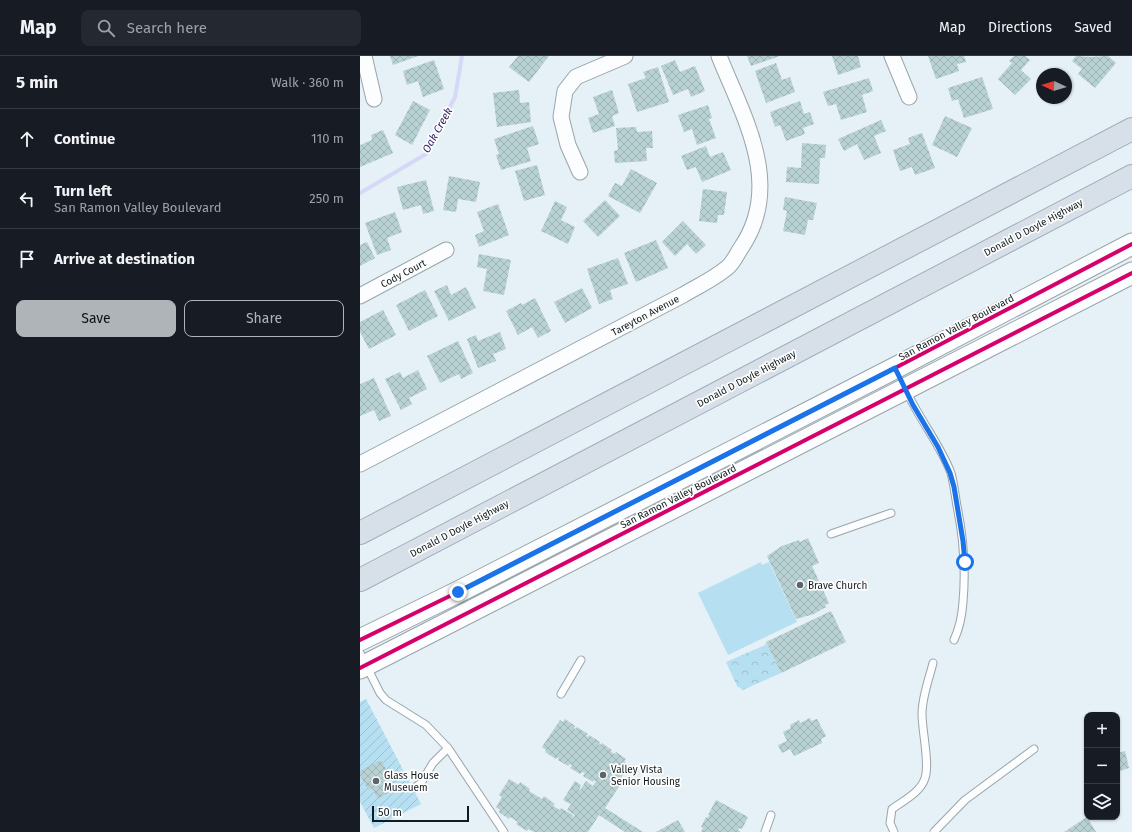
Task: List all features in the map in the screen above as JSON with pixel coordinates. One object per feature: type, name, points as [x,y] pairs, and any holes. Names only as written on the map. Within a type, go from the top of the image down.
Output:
[{"type":"highway","points":[[360,533],[1132,129]]},
{"type":"highway","name":"Donald D Doyle Highway","points":[[360,580],[1132,176]]},
{"type":"main road","name":"San Ramon Valley Boulevard","points":[[360,640],[466,588],[895,368],[1132,244]]},
{"type":"main road","name":"San Ramon Valley Boulevard","points":[[362,662],[1132,274]]},
{"type":"main road","points":[[895,368],[905,388]]},
{"type":"street","points":[[364,56],[374,99]]},
{"type":"street","points":[[580,172],[568,145],[561,117],[565,91],[576,77],[625,56]]},
{"type":"street","name":"Tareyton Avenue","points":[[360,464],[683,295],[707,282],[729,265],[749,237],[760,205],[760,172],[752,138],[719,56]]},
{"type":"street","points":[[892,56],[909,97]]},
{"type":"street","name":"Cody Court","points":[[360,296],[446,250]]},
{"type":"lane","points":[[905,388],[913,405],[938,447],[950,473],[954,487],[963,541],[965,576],[962,620],[954,640]]},
{"type":"lane","points":[[831,534],[891,513]]},
{"type":"lane","points":[[561,694],[581,660]]},
{"type":"lane","points":[[362,662],[380,693],[386,700],[426,725],[448,748],[504,832]]},
{"type":"lane","points":[[894,832],[890,823],[892,809],[918,789],[925,779],[927,770],[922,712],[933,663]]},
{"type":"lane","points":[[414,788],[421,783],[433,763],[448,748]]},
{"type":"lane","points":[[934,832],[965,800],[1034,749]]},
{"type":"lane","points":[[765,832],[771,815]]},
{"type":"green space","points":[[761,562],[762,565],[769,562],[797,622],[728,655],[698,593]]},
{"type":"green space","points":[[766,642],[781,673],[743,690],[737,686],[726,662],[765,645]]},
{"type":"green space","points":[[366,699],[421,804],[374,828],[360,802],[360,702]]},
{"type":"building","points":[[390,56],[418,56],[393,65]]},
{"type":"building","points":[[518,56],[549,56],[529,82],[509,67]]},
{"type":"building","points":[[747,56],[780,56],[751,66]]},
{"type":"building","points":[[832,56],[858,56],[861,67],[838,75]]},
{"type":"building","points":[[928,56],[964,56],[966,62],[957,64],[959,71],[936,79]]},
{"type":"building","points":[[1014,56],[1025,56],[1030,60],[1021,70],[1031,79],[1015,95],[998,79],[1012,63],[1009,61]]},
{"type":"building","points":[[1076,56],[1108,56],[1116,63],[1095,88],[1078,74],[1082,69],[1072,61]]},
{"type":"building","points":[[434,60],[444,89],[423,97],[418,81],[407,85],[403,71]]},
{"type":"building","points":[[675,60],[680,72],[695,66],[705,91],[691,97],[688,89],[673,95],[661,66]]},
{"type":"building","points":[[776,63],[782,80],[790,77],[795,92],[766,103],[755,71]]},
{"type":"building","points":[[658,67],[669,102],[637,112],[628,84],[646,78],[643,72]]},
{"type":"building","points":[[982,77],[993,109],[964,118],[958,99],[952,101],[948,88]]},
{"type":"building","points":[[869,78],[873,91],[862,95],[867,112],[841,120],[836,104],[828,106],[823,92]]},
{"type":"building","points":[[519,90],[520,103],[529,102],[531,122],[497,127],[493,93]]},
{"type":"building","points":[[612,90],[619,113],[612,116],[615,126],[593,133],[588,118],[599,114],[593,97]]},
{"type":"building","points":[[413,101],[430,110],[412,145],[395,135]]},
{"type":"building","points":[[800,101],[804,114],[810,112],[814,124],[803,128],[805,134],[786,141],[780,125],[775,127],[770,112]]},
{"type":"building","points":[[708,105],[712,118],[709,119],[716,138],[697,145],[692,129],[684,132],[678,115]]},
{"type":"building","points":[[945,116],[972,128],[957,157],[932,145]]},
{"type":"building","points":[[881,120],[886,131],[874,136],[881,153],[864,160],[857,144],[844,151],[838,139]]},
{"type":"building","points":[[533,126],[539,144],[527,148],[531,161],[501,170],[496,155],[499,154],[494,139]]},
{"type":"building","points":[[636,127],[637,132],[652,131],[653,148],[646,148],[647,161],[615,163],[614,151],[618,150],[616,128]]},
{"type":"building","points":[[383,130],[393,153],[360,167],[360,145],[372,140],[371,135]]},
{"type":"building","points":[[922,133],[935,168],[915,175],[912,167],[900,171],[893,150],[910,144],[908,138]]},
{"type":"building","points":[[802,143],[826,145],[825,158],[820,158],[819,184],[786,182],[787,167],[801,168]]},
{"type":"building","points":[[706,146],[710,157],[723,152],[731,170],[702,182],[696,167],[687,170],[681,156]]},
{"type":"building","points":[[537,165],[545,195],[524,201],[515,171]]},
{"type":"building","points":[[631,169],[657,183],[640,213],[608,196],[615,183],[622,186]]},
{"type":"building","points":[[449,176],[480,182],[476,202],[458,199],[456,212],[443,210]]},
{"type":"building","points":[[426,180],[434,211],[423,214],[421,205],[403,210],[397,187]]},
{"type":"building","points":[[703,189],[727,192],[724,215],[718,215],[717,223],[699,221]]},
{"type":"building","points":[[785,197],[817,203],[813,220],[808,220],[805,235],[783,231],[787,211],[783,210]]},
{"type":"building","points":[[605,200],[620,216],[598,237],[583,221]]},
{"type":"building","points":[[555,201],[567,207],[561,220],[575,227],[568,244],[541,231]]},
{"type":"building","points":[[498,204],[509,235],[479,247],[475,235],[484,231],[477,212]]},
{"type":"building","points":[[395,212],[402,232],[387,238],[391,250],[377,255],[365,223]]},
{"type":"building","points":[[683,221],[706,245],[696,254],[687,244],[675,256],[662,242]]},
{"type":"building","points":[[656,240],[668,268],[636,282],[624,253]]},
{"type":"building","points":[[367,242],[375,258],[360,266],[360,245]]},
{"type":"building","points":[[479,254],[511,260],[504,295],[483,291],[487,269],[477,267]]},
{"type":"building","points":[[618,258],[628,284],[610,290],[613,299],[599,304],[587,269]]},
{"type":"building","points":[[447,285],[451,295],[466,287],[476,308],[449,321],[434,291]]},
{"type":"building","points":[[582,288],[592,308],[565,323],[554,302]]},
{"type":"building","points":[[425,290],[438,316],[409,331],[396,305]]},
{"type":"building","points":[[535,298],[551,331],[538,338],[532,327],[518,335],[506,311]]},
{"type":"building","points":[[383,310],[396,335],[369,349],[360,332],[360,322]]},
{"type":"building","points":[[500,332],[506,349],[493,354],[496,361],[478,368],[467,339],[476,335],[478,341]]},
{"type":"building","points":[[458,341],[473,373],[461,379],[459,374],[440,383],[427,356]]},
{"type":"building","points":[[418,370],[427,389],[409,398],[412,404],[401,410],[385,379],[400,372],[403,378]]},
{"type":"building","points":[[374,378],[391,416],[379,421],[374,410],[360,416],[360,384]]},
{"type":"building","name":"Brave Church","points":[[808,538],[819,563],[812,566],[829,603],[825,605],[826,607],[814,614],[796,619],[767,556],[782,546],[799,540],[800,542]]},
{"type":"building","points":[[831,611],[846,642],[781,673],[766,642]]},
{"type":"building","points":[[810,718],[811,721],[817,719],[826,736],[821,739],[822,743],[794,756],[790,749],[782,753],[778,745],[787,741],[783,732],[791,728],[790,725],[799,720],[800,723]]},
{"type":"building","name":"Valley Vista Senior Housing","points":[[565,719],[575,726],[574,728],[576,729],[577,727],[588,734],[586,736],[588,737],[589,735],[600,742],[600,745],[602,743],[612,750],[611,752],[615,754],[616,752],[626,759],[624,761],[629,765],[618,783],[620,785],[605,808],[643,832],[625,832],[599,815],[588,832],[534,832],[528,829],[527,831],[516,824],[518,822],[510,817],[509,819],[499,812],[500,810],[496,807],[502,797],[499,795],[509,779],[519,785],[520,782],[530,789],[529,791],[542,799],[544,796],[555,804],[553,806],[560,810],[561,808],[573,815],[572,818],[575,815],[567,810],[573,801],[570,804],[563,800],[575,781],[581,785],[580,790],[586,781],[593,786],[596,781],[594,780],[593,782],[583,776],[585,773],[582,772],[580,774],[570,768],[572,765],[570,764],[568,766],[558,760],[558,757],[556,759],[545,752],[546,750],[542,747],[560,720],[563,722]]},
{"type":"building","points":[[1125,751],[1129,768],[1120,771],[1120,752]]},
{"type":"building","name":"Glass House Museuem","points":[[381,760],[391,779],[385,782],[390,792],[378,799],[372,788],[369,790],[366,786],[360,775],[360,771]]},
{"type":"building","points":[[397,769],[402,778],[394,782],[390,774]]},
{"type":"building","points":[[716,800],[748,817],[742,829],[739,828],[738,830],[740,832],[701,832],[703,828],[701,827],[706,817],[708,818],[708,815]]},
{"type":"building","points":[[1084,819],[1089,820],[1096,832],[1064,832]]},
{"type":"building","points":[[678,820],[685,832],[656,832]]},
{"type":"waterway","name":"Oak Creek","points":[[360,193],[426,154],[455,97],[462,56]]},
{"type":"cycle path","points":[[360,640],[458,592],[895,368],[1132,244]]},
{"type":"cycle path","points":[[360,668],[1132,273]]},
{"type":"place","name":"Brave Church","points":[[800,585]]},
{"type":"place","name":"Valley Vista Senior Housing","points":[[603,775]]},
{"type":"place","name":"Glass House Museuem","points":[[376,781]]},
{"type":"route","points":[[458,592],[895,368],[913,405],[938,447],[950,473],[954,487],[965,562]]}]
